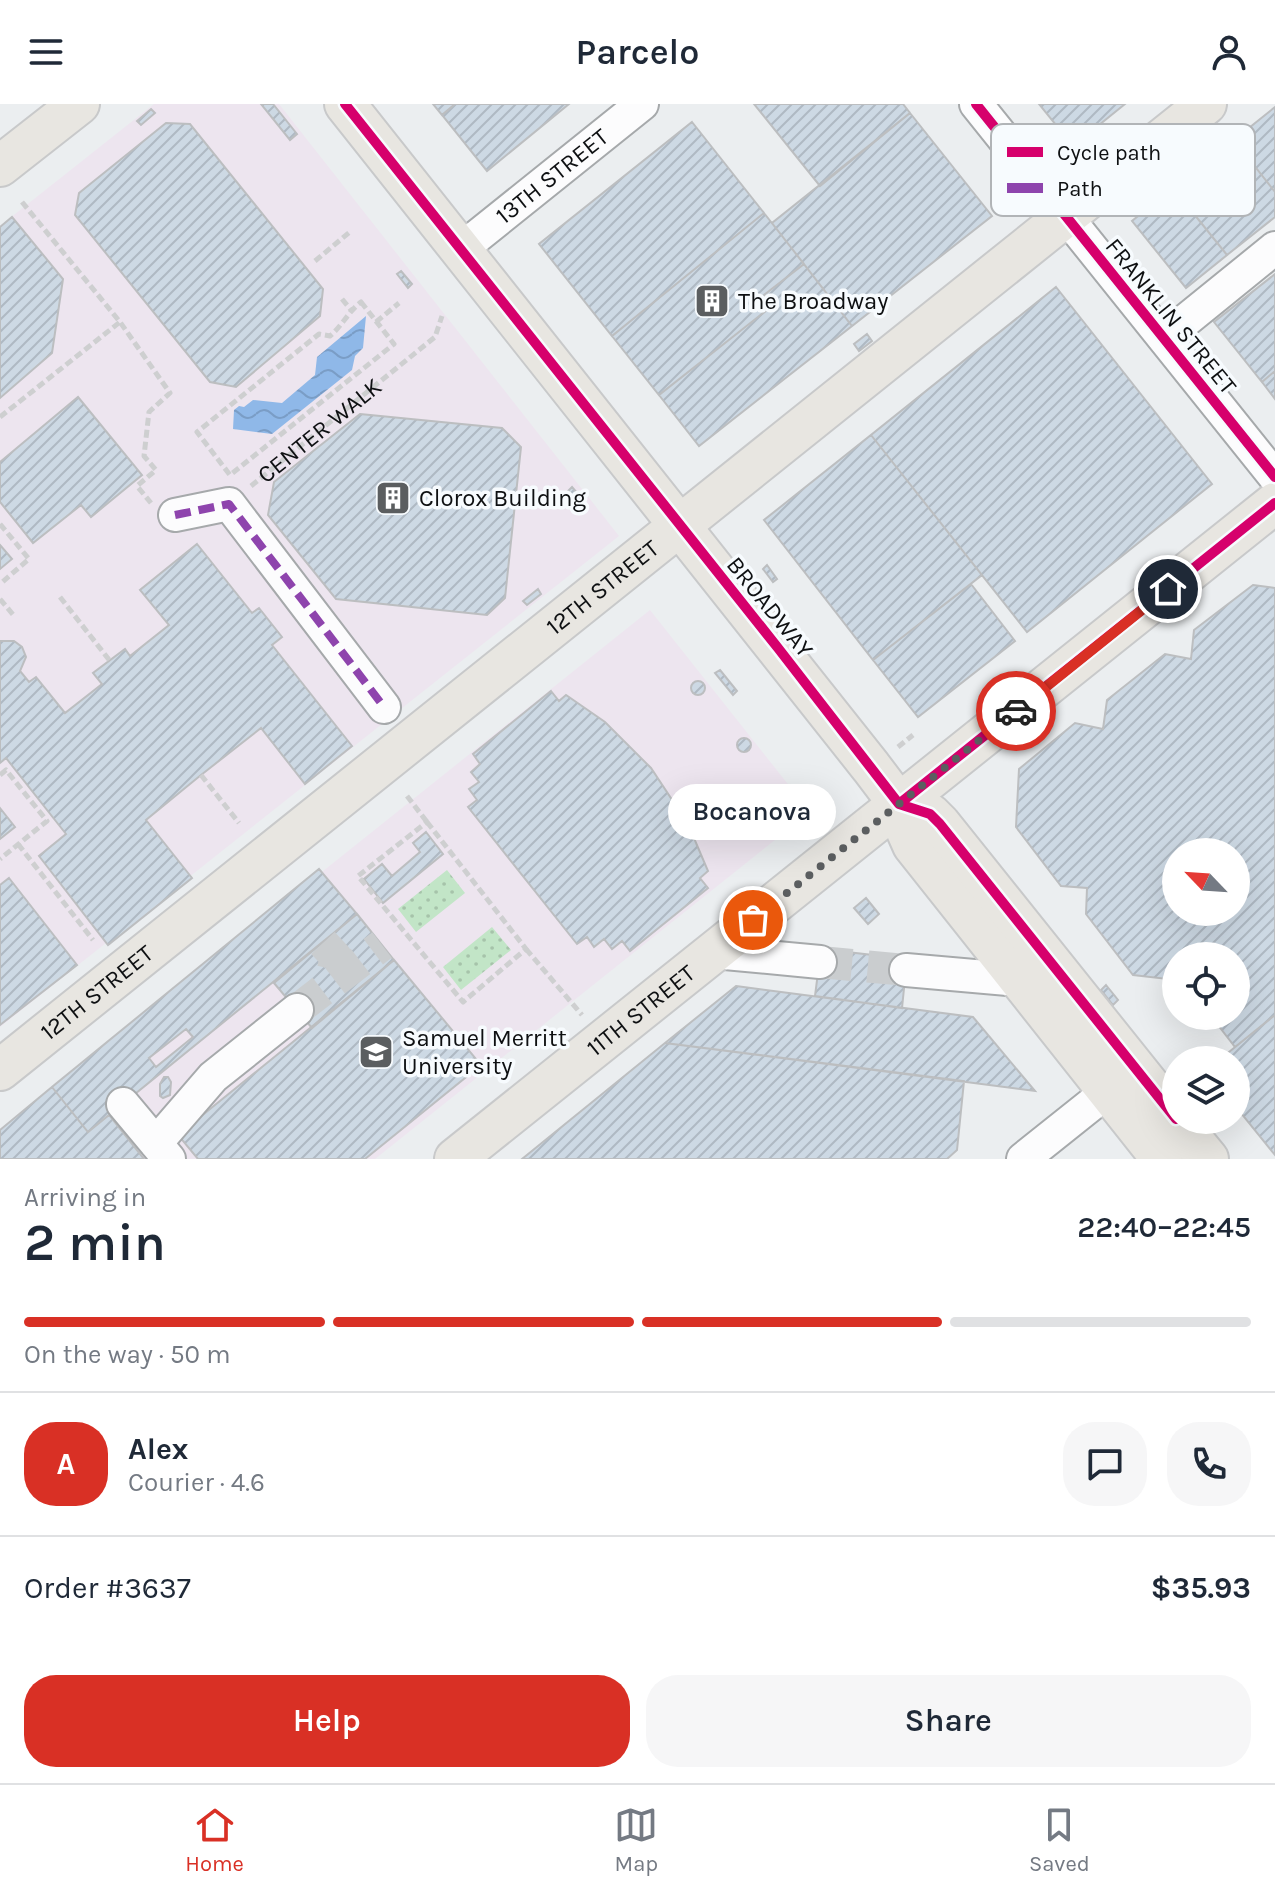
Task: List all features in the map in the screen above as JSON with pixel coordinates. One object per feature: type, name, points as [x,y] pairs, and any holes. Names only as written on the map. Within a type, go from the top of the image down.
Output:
[{"type":"main road","points":[[0,166],[79,104]]},
{"type":"main road","name":"BROADWAY","points":[[345,104],[899,804],[901,818],[913,845],[1019,980],[1122,1080],[1162,1110]]},
{"type":"main road","name":"12TH STREET","points":[[1181,124],[1206,104]]},
{"type":"main road","name":"12TH STREET","points":[[0,1070],[1066,217]]},
{"type":"main road","name":"11TH STREET","points":[[455,1159],[1275,503]]},
{"type":"main road","name":"BROADWAY","points":[[899,804],[930,814],[940,824],[1122,1080],[1162,1159]]},
{"type":"main road","name":"BROADWAY","points":[[1187,1134],[1208,1159]]},
{"type":"street","name":"13TH STREET","points":[[460,250],[642,104]]},
{"type":"street","name":"FRANKLIN STREET","points":[[976,104],[992,124]]},
{"type":"street","name":"FRANKLIN STREET","points":[[1066,217],[1275,477]]},
{"type":"street","points":[[1164,338],[1275,248]]},
{"type":"street","points":[[175,515],[229,504],[384,707]]},
{"type":"street","points":[[714,952],[820,962]]},
{"type":"street","points":[[906,970],[1019,980]]},
{"type":"street","points":[[123,1104],[163,1151],[213,1077],[297,1010]]},
{"type":"street","points":[[1023,1159],[1122,1080]]},
{"type":"path","points":[[22,202],[120,322],[170,393],[149,412],[144,456],[156,470],[146,479]]},
{"type":"path","points":[[315,261],[351,231]]},
{"type":"path","points":[[342,299],[351,310]]},
{"type":"path","points":[[361,302],[376,322],[394,344],[230,475],[197,432],[319,334],[330,336],[361,302]]},
{"type":"path","points":[[376,322],[399,303]]},
{"type":"path","points":[[0,417],[120,322]]},
{"type":"path","points":[[206,457],[212,452]]},
{"type":"path","points":[[0,524],[29,559],[0,584]]},
{"type":"path","points":[[60,597],[110,661]]},
{"type":"path","points":[[0,599],[15,617]]},
{"type":"path","points":[[898,747],[914,736],[914,749]]},
{"type":"path","points":[[0,775],[6,770],[47,821],[0,859]]},
{"type":"path","points":[[201,775],[239,823]]},
{"type":"path","points":[[407,796],[570,1001]]},
{"type":"path","points":[[427,822],[358,876],[463,1002],[526,949]]},
{"type":"path","points":[[18,844],[93,940]]},
{"type":"shaded area","points":[[154,104],[279,104],[619,536],[0,1027],[0,226]]},
{"type":"shaded area","points":[[650,610],[810,812],[375,1159],[0,1159],[0,1129]]},
{"type":"green space","points":[[447,870],[465,893],[416,932],[398,909]]},
{"type":"green space","points":[[492,927],[511,950],[461,990],[443,967]]},
{"type":"water","points":[[366,316],[363,348],[355,356],[352,370],[272,434],[233,429],[234,410],[253,400],[282,403],[315,375],[317,357]]},
{"type":"building","points":[[261,104],[273,104],[297,134],[290,140]]},
{"type":"building","points":[[433,104],[455,104],[442,115]]},
{"type":"building","points":[[455,104],[569,104],[487,171],[442,115]]},
{"type":"building","points":[[754,104],[903,104],[910,113],[820,186]]},
{"type":"building","points":[[1039,104],[1125,104],[1100,124],[1055,124]]},
{"type":"building","points":[[1275,107],[1275,192],[1255,167],[1254,124]]},
{"type":"building","points":[[151,109],[155,113],[141,125],[137,121]]},
{"type":"building","points":[[910,113],[992,216],[852,326],[772,223]]},
{"type":"building","points":[[692,122],[764,213],[612,336],[539,244]]},
{"type":"building","points":[[166,123],[190,124],[323,289],[320,316],[236,387],[210,382],[75,215],[79,193]]},
{"type":"building","points":[[1255,167],[1275,192],[1275,217],[1227,255],[1196,216],[1255,216]]},
{"type":"building","name":"The Broadway","points":[[764,213],[804,264],[764,295],[772,306],[659,395],[612,336]]},
{"type":"building","points":[[1138,216],[1196,216],[1227,255],[1186,288],[1132,221]]},
{"type":"building","points":[[12,217],[63,279],[52,353],[0,398],[0,227]]},
{"type":"building","points":[[804,264],[852,326],[699,446],[659,395],[772,306],[764,295]]},
{"type":"building","points":[[401,271],[412,284],[408,288],[397,274]]},
{"type":"building","points":[[1275,274],[1275,371],[1262,382],[1214,322]]},
{"type":"building","points":[[1056,287],[1212,484],[1027,632],[871,435]]},
{"type":"building","points":[[867,334],[872,341],[859,351],[854,344]]},
{"type":"building","points":[[1275,371],[1275,399],[1262,382]]},
{"type":"building","points":[[78,397],[142,475],[91,517],[81,505],[33,543],[0,502],[0,462]]},
{"type":"building","name":"Clorox Building","points":[[360,414],[502,428],[521,447],[505,598],[487,615],[336,599],[268,515],[274,482]]},
{"type":"building","points":[[871,435],[982,575],[873,660],[764,520]]},
{"type":"building","points":[[572,487],[583,500],[579,504],[568,491]]},
{"type":"building","points":[[197,544],[252,613],[259,608],[282,637],[272,645],[352,746],[305,784],[261,728],[201,775],[146,820],[192,878],[108,945],[39,856],[66,834],[6,758],[0,763],[0,641],[14,641],[22,647],[26,657],[20,671],[29,682],[36,677],[65,713],[102,684],[93,673],[125,649],[130,656],[169,625],[140,590]]},
{"type":"building","points":[[0,545],[12,559],[0,569]]},
{"type":"building","points":[[767,565],[777,579],[773,582],[763,569]]},
{"type":"building","points":[[971,584],[1015,641],[918,717],[873,660]]},
{"type":"building","points":[[1253,585],[1275,588],[1275,1015],[1236,1046],[1222,1030],[1250,1030],[1250,942],[1162,942],[1162,978],[1133,975],[1086,914],[1087,888],[1061,886],[1016,827],[1019,769],[1075,723],[1103,729],[1107,700],[1165,654],[1191,659],[1194,630]]},
{"type":"building","points":[[538,589],[541,594],[527,605],[523,601]]},
{"type":"building","points":[[720,670],[737,691],[733,695],[715,673]]},
{"type":"building","points":[[698,681],[705,688],[698,695],[691,688]]},
{"type":"building","points":[[551,691],[559,701],[566,695],[605,722],[651,768],[688,824],[708,871],[700,878],[708,888],[630,951],[622,941],[612,949],[604,939],[594,947],[587,937],[577,944],[468,807],[477,800],[469,789],[479,782],[471,772],[480,764],[473,754]]},
{"type":"building","points":[[744,738],[751,745],[744,752],[737,745]]},
{"type":"building","points":[[0,808],[15,827],[0,839]]},
{"type":"building","points":[[426,832],[443,854],[383,903],[364,879],[382,864],[392,876],[420,852],[413,843]]},
{"type":"building","points":[[319,869],[357,914],[88,1132],[52,1087]]},
{"type":"building","points":[[9,878],[77,965],[0,1025],[0,885]]},
{"type":"building","points":[[866,898],[879,914],[868,924],[854,908]]},
{"type":"building","points":[[357,914],[394,960],[312,1028],[274,983]]},
{"type":"building","points":[[821,949],[907,959],[902,1008],[815,996]]},
{"type":"building","name":"Samuel Merritt University","points":[[394,960],[481,1065],[365,1159],[198,1159],[178,1135]]},
{"type":"building","points":[[1106,985],[1118,1000],[1113,1005],[1101,990]]},
{"type":"building","points":[[736,986],[973,1017],[1035,1091],[665,1043]]},
{"type":"building","points":[[1275,1015],[1275,1155],[1250,1124],[1250,1046],[1236,1046]]},
{"type":"building","points":[[186,1029],[193,1037],[156,1067],[149,1058]]},
{"type":"building","points":[[665,1043],[964,1081],[957,1150],[947,1159],[522,1159]]},
{"type":"building","points":[[164,1077],[171,1082],[170,1095],[163,1098],[160,1096],[160,1084]]},
{"type":"building","points":[[52,1087],[88,1132],[109,1115],[144,1159],[0,1159],[0,1130]]},
{"type":"tunnel","points":[[323,943],[336,957],[330,982]]},
{"type":"tunnel","points":[[297,1010],[382,945]]},
{"type":"tunnel","points":[[820,962],[906,970]]},
{"type":"marked path","points":[[175,515],[229,504],[384,707]]},
{"type":"cycle path","points":[[345,104],[899,804],[930,814],[940,824],[1162,1102]]},
{"type":"cycle path","points":[[976,104],[992,124]]},
{"type":"cycle path","points":[[1066,216],[1275,477]]},
{"type":"cycle path","points":[[899,804],[1275,503]]},
{"type":"way so far","points":[[753,920],[1016,711]]},
{"type":"place","name":"The Broadway","points":[[712,301]]},
{"type":"place","name":"Clorox Building","points":[[393,498]]},
{"type":"place","name":"Bocanova","points":[[753,920]]},
{"type":"place","name":"Samuel Merritt University","points":[[376,1052]]},
{"type":"route","points":[[1016,711],[1168,589]]}]
